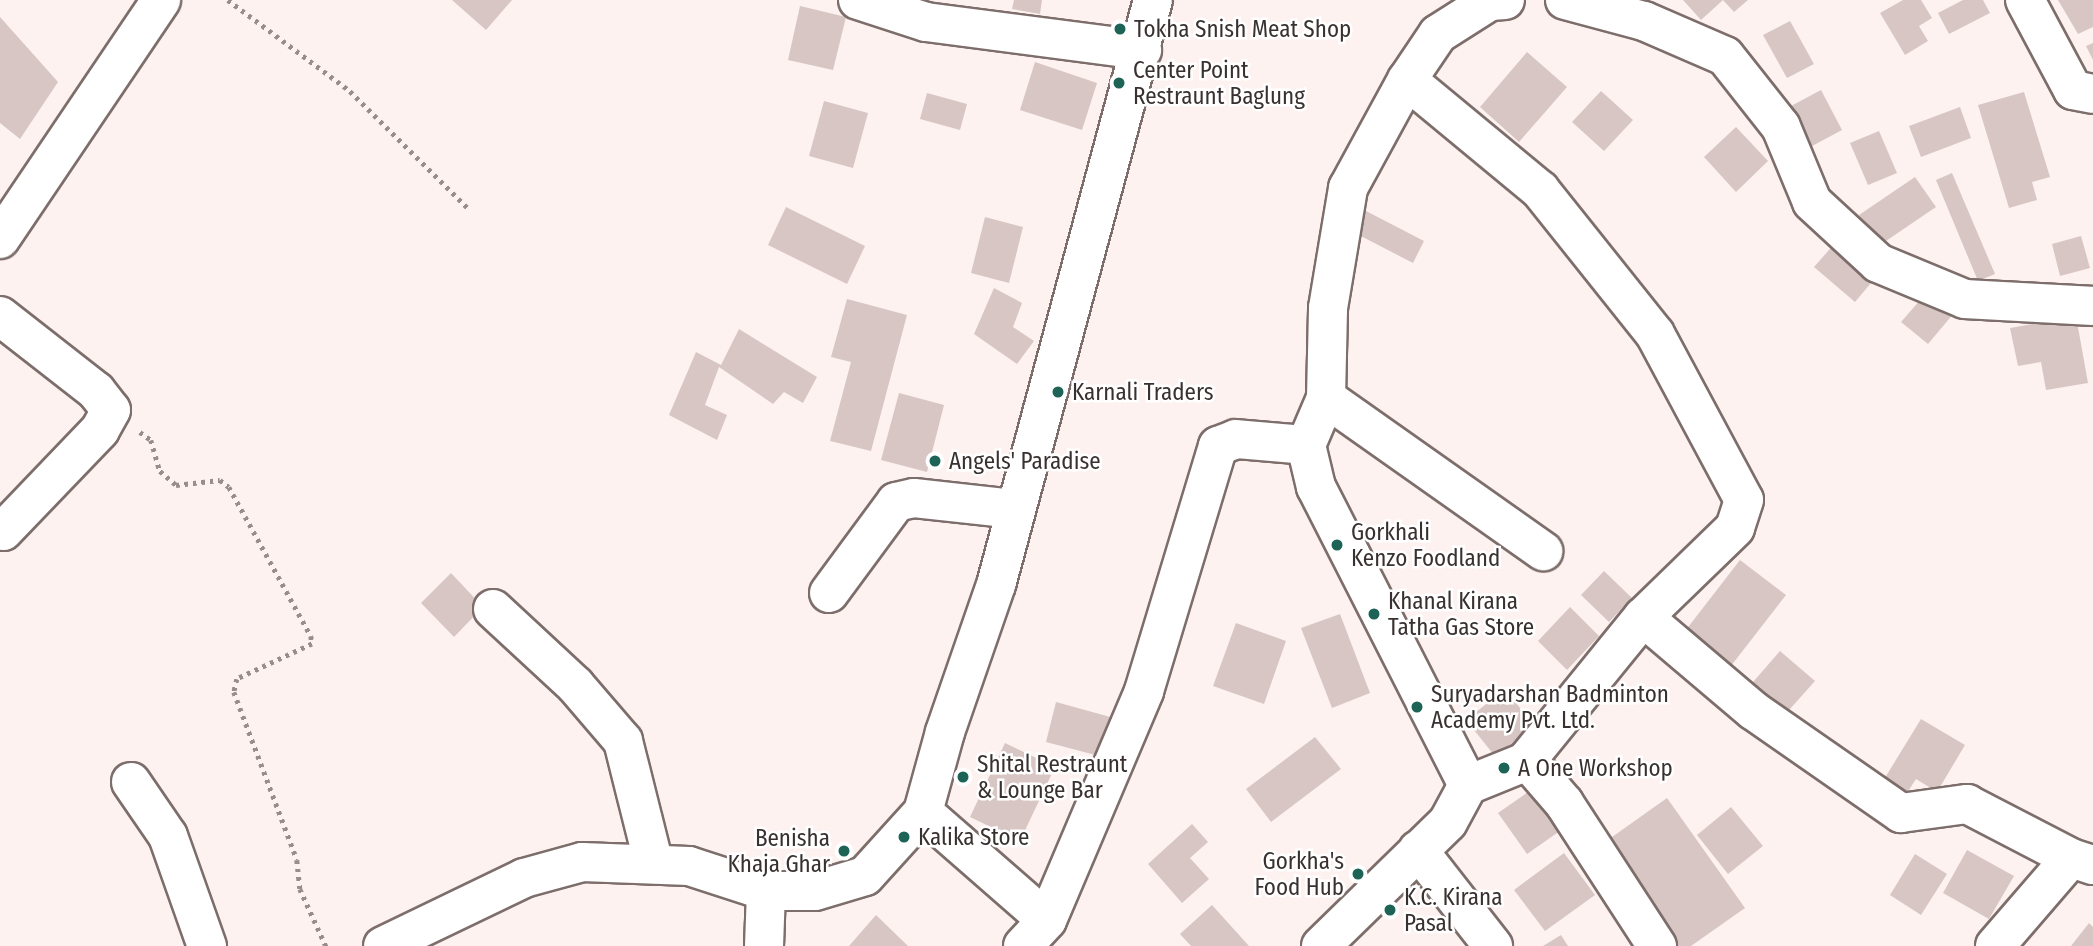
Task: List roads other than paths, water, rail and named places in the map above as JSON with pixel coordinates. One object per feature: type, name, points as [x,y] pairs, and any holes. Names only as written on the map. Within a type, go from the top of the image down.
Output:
[{"type":"street","points":[[0,239],[161,0]]},
{"type":"street","points":[[858,0],[926,22],[1142,50]]},
{"type":"street","points":[[383,946],[524,878],[582,862],[689,866],[766,891],[815,891],[865,876],[923,812],[945,732],[996,585],[1142,50],[1153,0]]},
{"type":"street","points":[[1468,785],[1316,487],[1306,445],[1326,398],[1328,308],[1348,188],[1407,80],[1438,34],[1490,1],[1505,0]]},
{"type":"street","points":[[1565,0],[1644,21],[1726,56],[1781,127],[1812,202],[1878,263],[1965,299],[2093,306]]},
{"type":"street","points":[[2025,0],[2073,90],[2093,94]]},
{"type":"street","points":[[1321,946],[1448,822],[1468,785],[1527,760],[1643,617],[1735,528],[1744,500],[1655,334],[1540,190],[1407,80]]},
{"type":"street","points":[[0,316],[96,391],[111,410],[100,430],[3,531]]},
{"type":"street","points":[[1326,398],[1543,551]]},
{"type":"street","points":[[923,812],[1035,933],[1144,691],[1217,446],[1236,439],[1306,445]]},
{"type":"street","points":[[829,593],[896,502],[914,498],[1015,509]]},
{"type":"street","points":[[493,609],[575,685],[624,741],[654,864]]},
{"type":"street","points":[[1643,617],[1754,711],[1901,813],[1967,804],[2082,861],[1995,946]]},
{"type":"street","points":[[1527,760],[1564,803],[1657,946]]},
{"type":"street","points":[[131,782],[167,836],[207,946]]},
{"type":"street","points":[[1418,850],[1493,946]]},
{"type":"street","points":[[764,946],[766,891]]},
{"type":"place","name":"Tokha Snish Meat Shop","points":[[1120,29]]},
{"type":"place","name":"Center Point Restraunt Baglung","points":[[1119,83]]},
{"type":"place","name":"Karnali Traders","points":[[1058,392]]},
{"type":"place","name":"Angels' Paradise","points":[[935,461]]},
{"type":"place","name":"Gorkhali Kenzo Foodland","points":[[1337,545]]},
{"type":"place","name":"Khanal Kirana Tatha Gas Store","points":[[1374,614]]},
{"type":"place","name":"Suryadarshan Badminton Academy Pvt. Ltd.","points":[[1417,707]]},
{"type":"place","name":"A One Workshop","points":[[1504,768]]},
{"type":"place","name":"Shital Restraunt & Lounge Bar","points":[[963,777]]},
{"type":"place","name":"Kalika Store","points":[[904,837]]},
{"type":"place","name":"Benisha Khaja Ghar","points":[[844,851]]},
{"type":"place","name":"Gorkha's Food Hub","points":[[1358,874]]},
{"type":"place","name":"K.C. Kirana Pasal","points":[[1390,910]]}]
